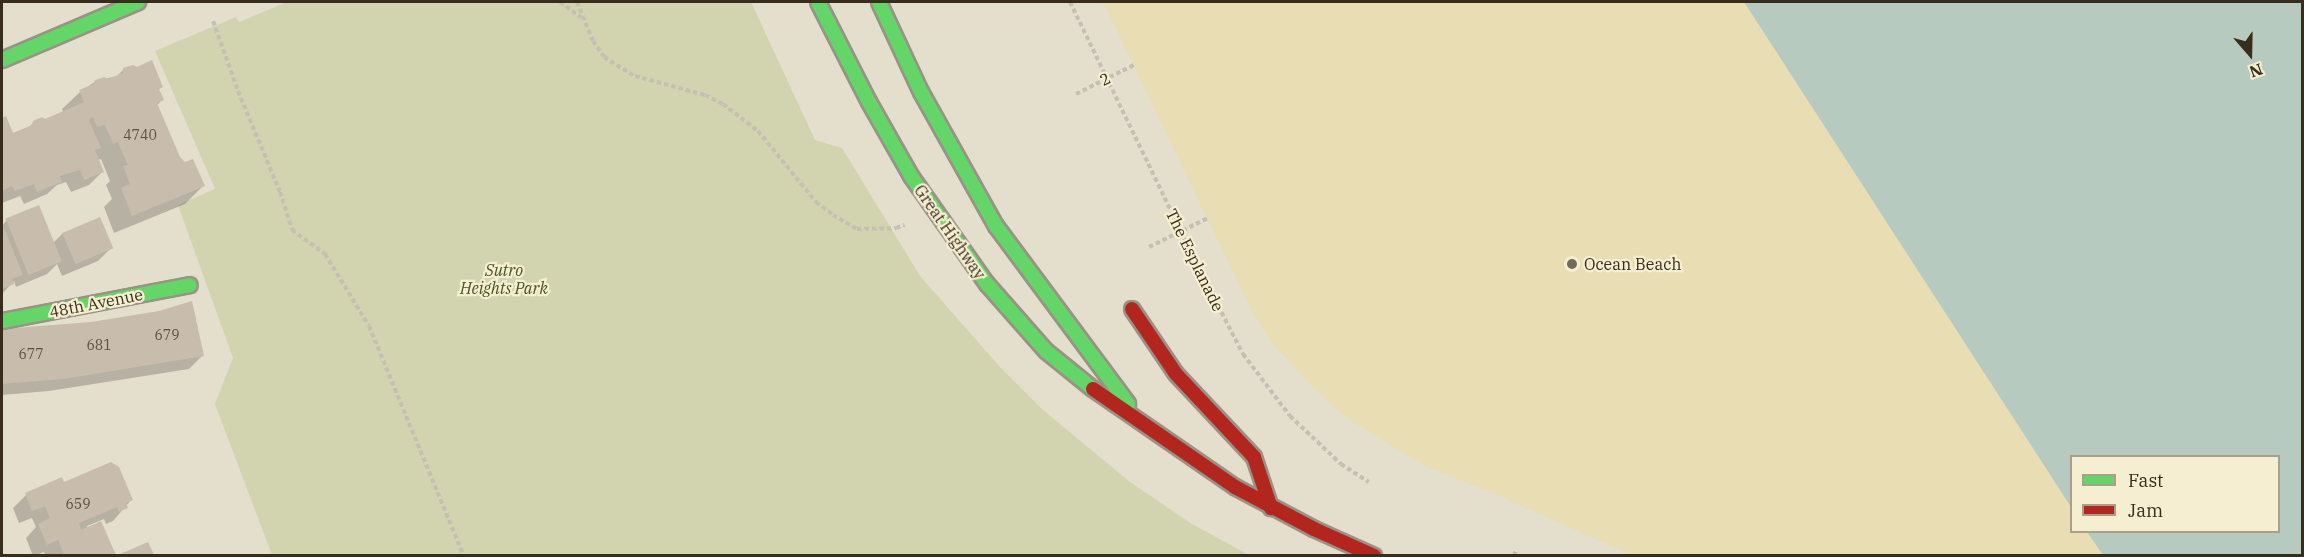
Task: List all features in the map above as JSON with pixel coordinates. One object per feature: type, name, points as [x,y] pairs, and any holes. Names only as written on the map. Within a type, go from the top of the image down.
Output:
[{"type":"main road","points":[[2,60],[138,2]]},
{"type":"main road","name":"Great Highway","points":[[818,2],[890,140],[936,213],[987,284],[1046,351],[1075,377],[1138,418],[1200,466],[1271,508],[1374,555]]},
{"type":"main road","name":"Great Highway","points":[[879,2],[925,100],[996,226],[1138,418]]},
{"type":"main road","name":"48th Avenue","points":[[2,321],[190,285]]},
{"type":"main road","points":[[1132,309],[1176,374],[1254,457],[1271,508]]},
{"type":"path","points":[[560,2],[582,17]]},
{"type":"path","points":[[577,2],[582,17],[604,57],[620,68],[654,83],[705,95],[742,117],[773,148],[816,202],[848,225],[857,229],[896,228],[936,213]]},
{"type":"path","name":"The Esplanade","points":[[1070,2],[1226,323],[1264,385],[1317,443],[1369,482]]},
{"type":"path","points":[[213,21],[238,91],[280,192],[292,230],[325,254],[369,326],[464,555]]},
{"type":"path","name":"2","points":[[1076,94],[1134,65]]},
{"type":"path","points":[[1149,247],[1208,218]]},
{"type":"path","points":[[1514,555],[1516,550]]},
{"type":"green space","name":"Sutro Heights Park","points":[[287,2],[751,2],[815,140],[842,148],[920,276],[999,366],[1043,410],[1130,482],[1192,524],[1249,555],[272,555],[215,404],[233,358],[178,205],[215,189],[155,51],[236,17],[239,22]]},
{"type":"sand","name":"Ocean Beach","points":[[1103,2],[1744,2],[2070,505],[2070,533],[2088,533],[2103,555],[1631,555],[1495,494],[1425,466],[1353,422],[1321,396],[1273,344],[1251,309]]},
{"type":"shaded area","points":[[1744,2],[2302,2],[2302,555],[2103,555],[2088,533],[2280,533],[2280,455],[2070,455],[2070,505]]},
{"type":"building","points":[[152,60],[163,87],[159,89],[164,100],[157,103],[180,157],[185,162],[193,159],[205,186],[132,216],[121,188],[130,184],[123,166],[128,165],[118,142],[113,144],[105,125],[97,127],[93,117],[89,120],[101,148],[95,150],[104,172],[84,180],[80,170],[69,173],[60,176],[62,182],[37,192],[34,184],[15,191],[12,186],[2,191],[2,118],[6,116],[13,133],[32,125],[33,121],[42,117],[45,119],[84,102],[79,90],[94,84],[95,80],[104,77],[108,79],[123,73],[123,68],[133,65],[137,67]]},
{"type":"building","points":[[39,205],[62,262],[28,275],[6,218]]},
{"type":"building","points":[[100,217],[113,248],[76,264],[62,233]]},
{"type":"building","points":[[2,223],[23,275],[12,279],[14,284],[2,289]]},
{"type":"building","points":[[192,301],[204,356],[63,379],[2,384],[2,329],[91,322],[159,311]]},
{"type":"building","points":[[111,462],[119,467],[133,500],[126,503],[128,508],[119,512],[117,507],[79,523],[81,530],[101,521],[116,555],[64,555],[58,540],[47,545],[38,524],[50,518],[45,506],[32,511],[25,493],[62,477],[64,482]]},
{"type":"building","points":[[148,542],[154,555],[118,555]]},
{"type":"traffic: fast","points":[[2,60],[138,2]]},
{"type":"traffic: fast","points":[[818,2],[869,102],[911,176],[987,284],[1046,351],[1093,389]]},
{"type":"traffic: fast","points":[[879,2],[921,92],[996,226],[1128,404]]},
{"type":"traffic: fast","points":[[2,321],[190,285]]},
{"type":"traffic: jam","points":[[1132,309],[1176,374],[1254,457],[1271,508]]},
{"type":"traffic: jam","points":[[1093,389],[1235,487],[1314,529],[1374,556]]},
{"type":"place","name":"Ocean Beach","points":[[1572,264]]}]
